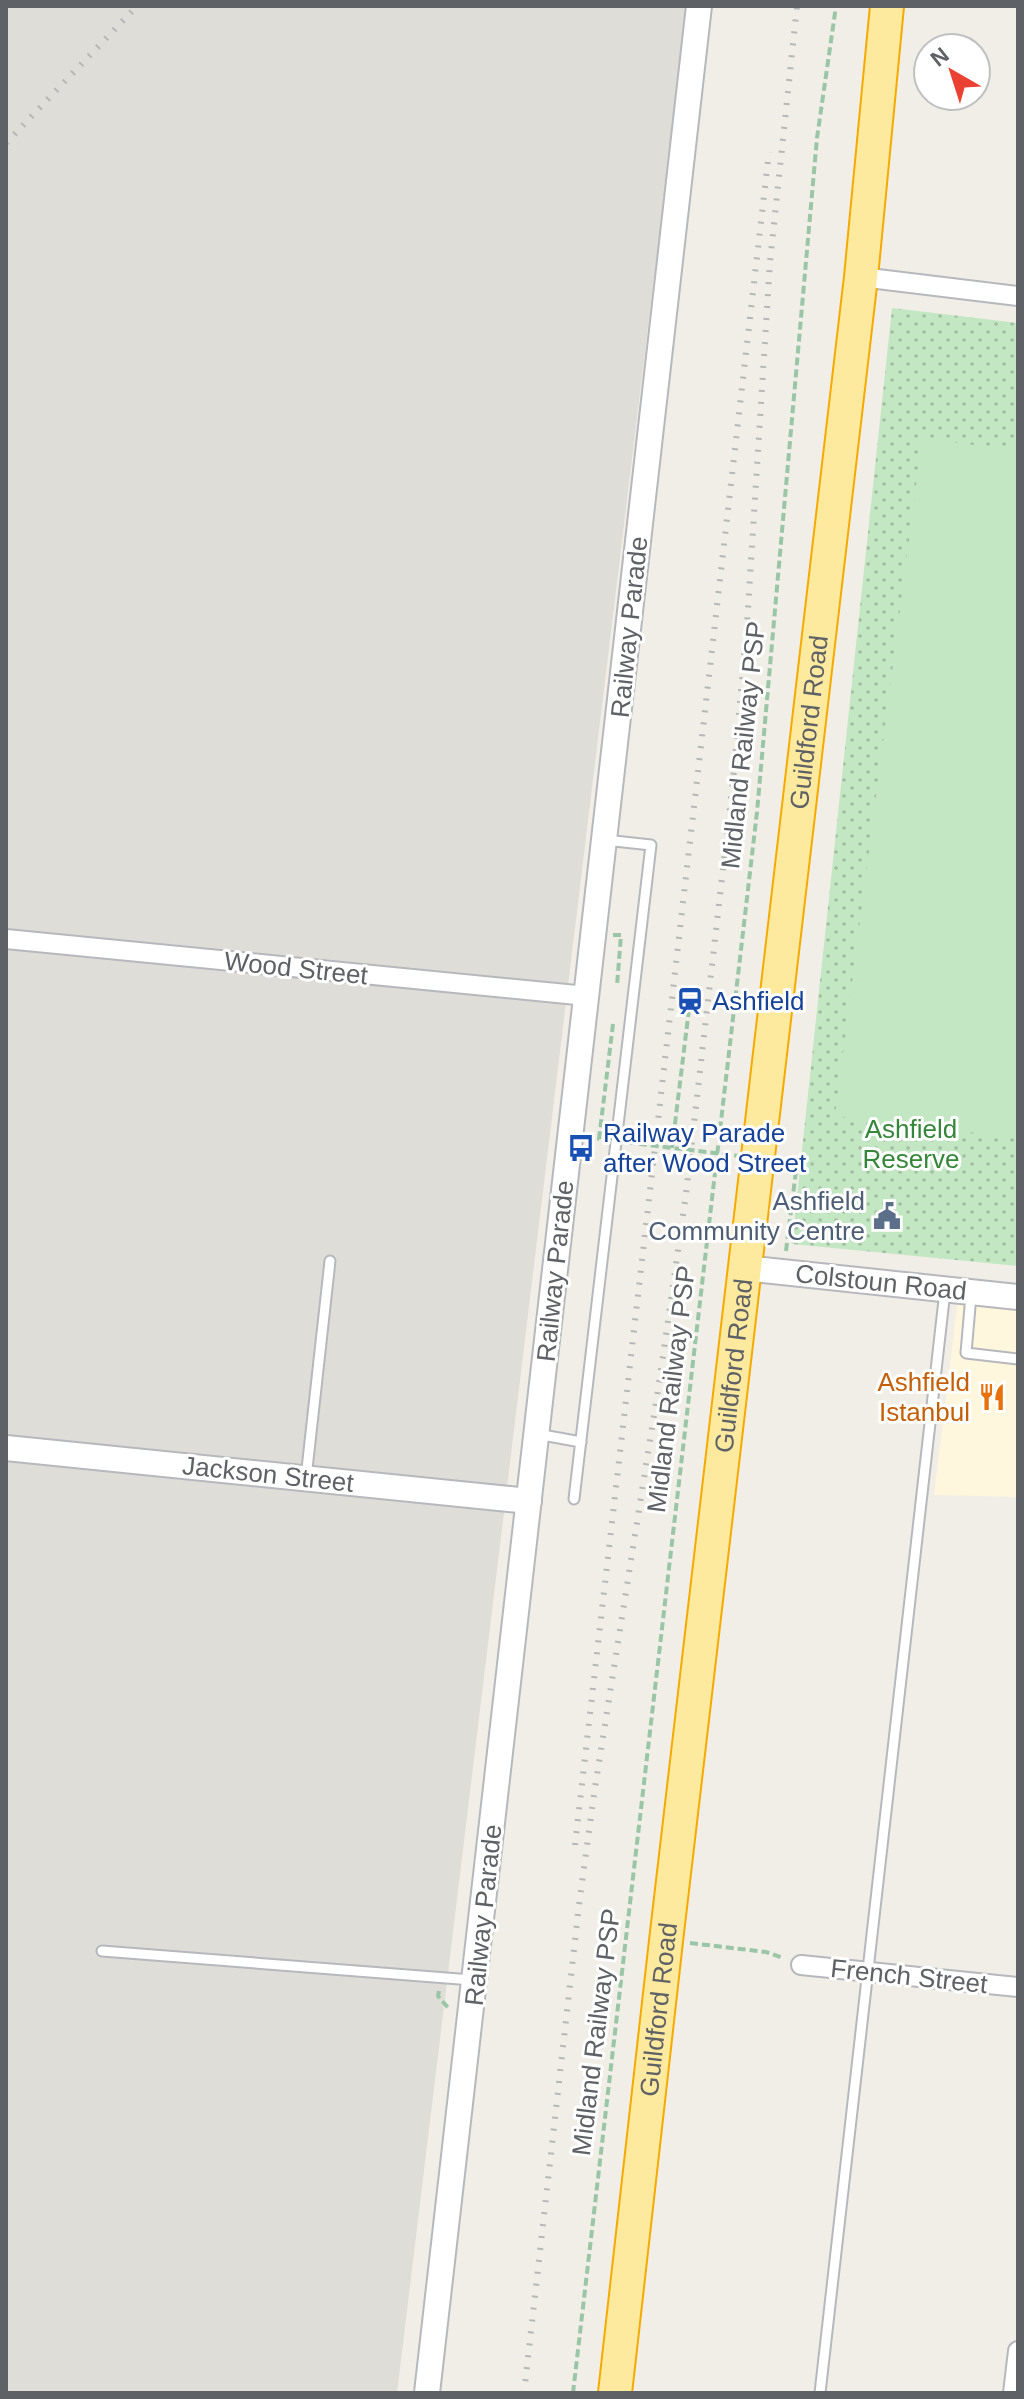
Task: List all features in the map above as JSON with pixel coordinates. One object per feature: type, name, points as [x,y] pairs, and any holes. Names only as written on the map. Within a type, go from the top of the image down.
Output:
[{"type":"highway","name":"Guildford Road","points":[[615,2393],[861,277],[887,6]]},
{"type":"street","name":"Railway Parade","points":[[427,2393],[699,6]]},
{"type":"street","points":[[861,277],[1018,296]]},
{"type":"street","name":"Wood Street","points":[[6,939],[587,996]]},
{"type":"street","name":"Colstoun Road","points":[[744,1268],[1018,1297]]},
{"type":"street","name":"Jackson Street","points":[[6,1448],[529,1501]]},
{"type":"street","name":"French Street","points":[[801,1965],[1018,1987]]},
{"type":"street","points":[[1013,2393],[1018,2351]]},
{"type":"lane","points":[[574,1499],[651,845],[604,840]]},
{"type":"lane","points":[[306,1478],[330,1261]]},
{"type":"lane","points":[[820,2393],[945,1289]]},
{"type":"lane","points":[[971,1292],[966,1353],[1018,1359]]},
{"type":"lane","points":[[537,1434],[581,1442]]},
{"type":"lane","points":[[102,1951],[475,1981]]},
{"type":"path","name":"Midland Railway PSP","points":[[573,2393],[757,812],[817,138],[836,6]]},
{"type":"path","points":[[617,987],[621,935]]},
{"type":"path","points":[[672,1148],[690,1001]]},
{"type":"path","points":[[615,1012],[599,1139],[797,1163],[786,1251]]},
{"type":"path","points":[[666,1941],[766,1952],[801,1965]]},
{"type":"shaded area","points":[[6,6],[687,6],[397,2393],[6,2393]]},
{"type":"shaded area","points":[[959,1291],[1018,1297],[1018,1497],[934,1495]]},
{"type":"green space","name":"Ashfield Reserve","points":[[892,308],[1018,323],[1018,1266],[792,1244]]},
{"type":"green space","points":[[922,439],[1018,450],[1018,1138],[835,1116]]},
{"type":"railway","points":[[6,143],[137,6]]},
{"type":"railway","points":[[524,2393],[579,1905],[686,1194],[733,781],[747,624],[770,262],[797,6]]},
{"type":"railway","points":[[575,1845],[769,152]]},
{"type":"place","name":"Ashfield","points":[[690,1001]]},
{"type":"place","name":"Railway Parade after Wood Street","points":[[581,1148]]},
{"type":"place","name":"Ashfield Community Centre","points":[[887,1216]]},
{"type":"place","name":"Ashfield Istanbul","points":[[992,1397]]}]
